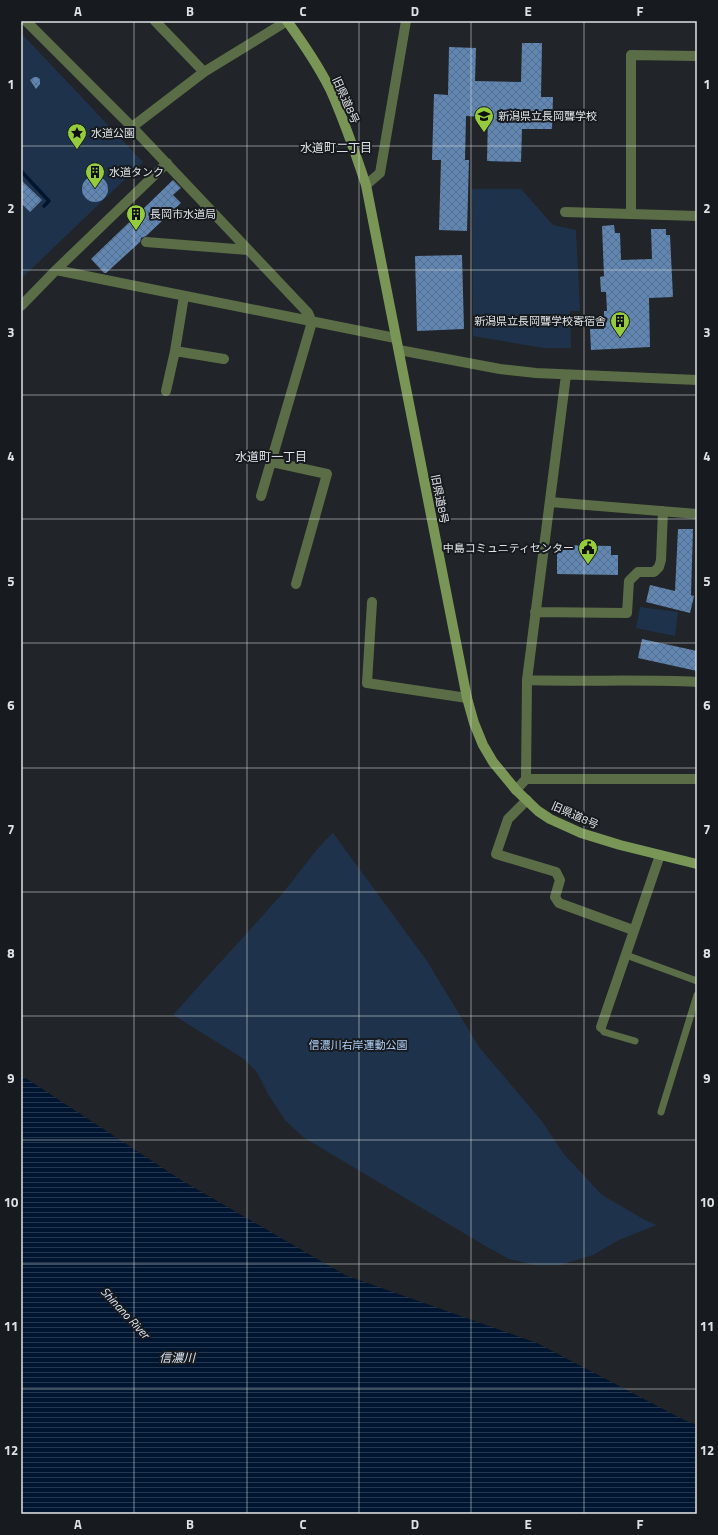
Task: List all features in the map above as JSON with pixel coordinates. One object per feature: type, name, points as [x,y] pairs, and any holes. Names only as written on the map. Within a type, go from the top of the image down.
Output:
[{"type":"street","points":[[26,21],[167,163],[308,313],[312,322],[261,496]]},
{"type":"street","points":[[155,21],[204,72]]},
{"type":"street","points":[[132,127],[204,72],[287,21]]},
{"type":"street","name":"旧県道8号","points":[[287,21],[313,58],[329,89],[366,184],[395,338],[399,350],[467,698],[474,724],[483,745],[493,762],[516,790],[538,811],[550,819],[581,833],[697,864]]},
{"type":"street","points":[[366,184],[380,172],[406,21]]},
{"type":"street","points":[[632,214],[631,55],[697,56]]},
{"type":"street","points":[[21,306],[56,270],[167,163]]},
{"type":"street","points":[[565,212],[697,216]]},
{"type":"street","points":[[146,242],[248,250]]},
{"type":"street","points":[[56,270],[395,338]]},
{"type":"street","points":[[166,391],[175,351],[184,296]]},
{"type":"street","points":[[399,350],[500,369],[566,375],[697,380]]},
{"type":"street","points":[[175,351],[224,359]]},
{"type":"street","points":[[516,790],[526,779],[527,680],[566,375]]},
{"type":"street","points":[[272,462],[328,474],[296,584]]},
{"type":"street","points":[[550,502],[697,514]]},
{"type":"street","points":[[535,612],[627,613],[629,581],[638,572],[654,572],[659,567],[661,560],[663,511]]},
{"type":"street","points":[[372,602],[366,683],[467,698]]},
{"type":"street","points":[[527,680],[570,682],[663,680],[697,682]]},
{"type":"street","points":[[526,779],[697,779]]},
{"type":"street","points":[[527,800],[508,818],[496,854],[556,872],[560,880],[555,897],[559,903],[633,930]]},
{"type":"street","points":[[602,1027],[633,930],[660,855]]},
{"type":"lane","points":[[626,955],[697,980]]},
{"type":"lane","points":[[661,1112],[697,995]]},
{"type":"lane","points":[[602,1027],[604,1032],[635,1041]]},
{"type":"green space","name":"水道公園","points":[[21,33],[143,162],[21,279]]},
{"type":"green space","points":[[472,189],[521,189],[553,225],[576,230],[580,311],[570,311],[571,348],[544,348],[473,336]]},
{"type":"green space","points":[[640,607],[678,612],[675,636],[636,628]]},
{"type":"green space","name":"信濃川右岸運動公園","points":[[333,833],[427,961],[479,1047],[541,1120],[563,1153],[602,1195],[645,1220],[657,1225],[619,1240],[593,1255],[560,1265],[535,1265],[509,1259],[303,1137],[285,1120],[268,1094],[257,1072],[244,1059],[175,1016],[174,1014],[280,896],[318,848]]},
{"type":"water","name":"信濃川","points":[[21,1075],[181,1180],[345,1275],[537,1343],[684,1420],[697,1425],[697,1514],[21,1514]]},
{"type":"building","points":[[522,43],[542,43],[541,97],[553,97],[552,129],[522,129],[521,162],[487,161],[488,117],[466,116],[465,160],[469,160],[467,231],[439,230],[441,160],[432,160],[434,94],[448,95],[449,47],[476,48],[475,81],[521,82]]},
{"type":"building","points":[[34,77],[40,79],[40,84],[36,89],[30,80]]},
{"type":"building","name":"水道タンク","points":[[95,176],[105,179],[108,189],[105,199],[95,202],[85,199],[82,189],[85,179]]},
{"type":"building","points":[[21,180],[42,200],[30,212],[21,203]]},
{"type":"building","name":"長岡市水道局","points":[[173,180],[181,188],[173,195],[181,203],[146,236],[141,238],[140,242],[106,273],[104,273],[91,259]]},
{"type":"building","points":[[614,225],[615,233],[620,233],[621,260],[652,259],[651,229],[666,229],[666,235],[670,235],[673,297],[649,298],[650,347],[591,350],[590,329],[604,329],[604,311],[607,311],[606,292],[601,292],[600,277],[604,276],[602,226]]},
{"type":"building","points":[[462,255],[464,329],[417,331],[415,256]]},
{"type":"building","points":[[678,529],[693,529],[691,595],[694,596],[690,613],[646,602],[650,585],[675,591]]},
{"type":"building","name":"中島コミュニティセンター","points":[[557,545],[611,546],[611,555],[618,555],[618,575],[557,574]]},
{"type":"building","points":[[642,639],[697,651],[697,671],[638,658]]},
{"type":"waterway","points":[[21,171],[49,201],[44,206]]},
{"type":"place","name":"新潟県立長岡聾学校","points":[[484,133]]},
{"type":"place","name":"水道公園","points":[[77,150]]},
{"type":"place","name":"水道タンク","points":[[95,189]]},
{"type":"place","name":"長岡市水道局","points":[[136,231]]},
{"type":"place","name":"新潟県立長岡聾学校寄宿舎","points":[[620,338]]},
{"type":"place","name":"中島コミュニティセンター","points":[[588,565]]},
{"type":"district","name":"水道町二丁目","points":[[336,148]]},
{"type":"district","name":"水道町一丁目","points":[[271,457]]},
{"type":"water label","name":"Shinano River","points":[[125,1313]]}]
